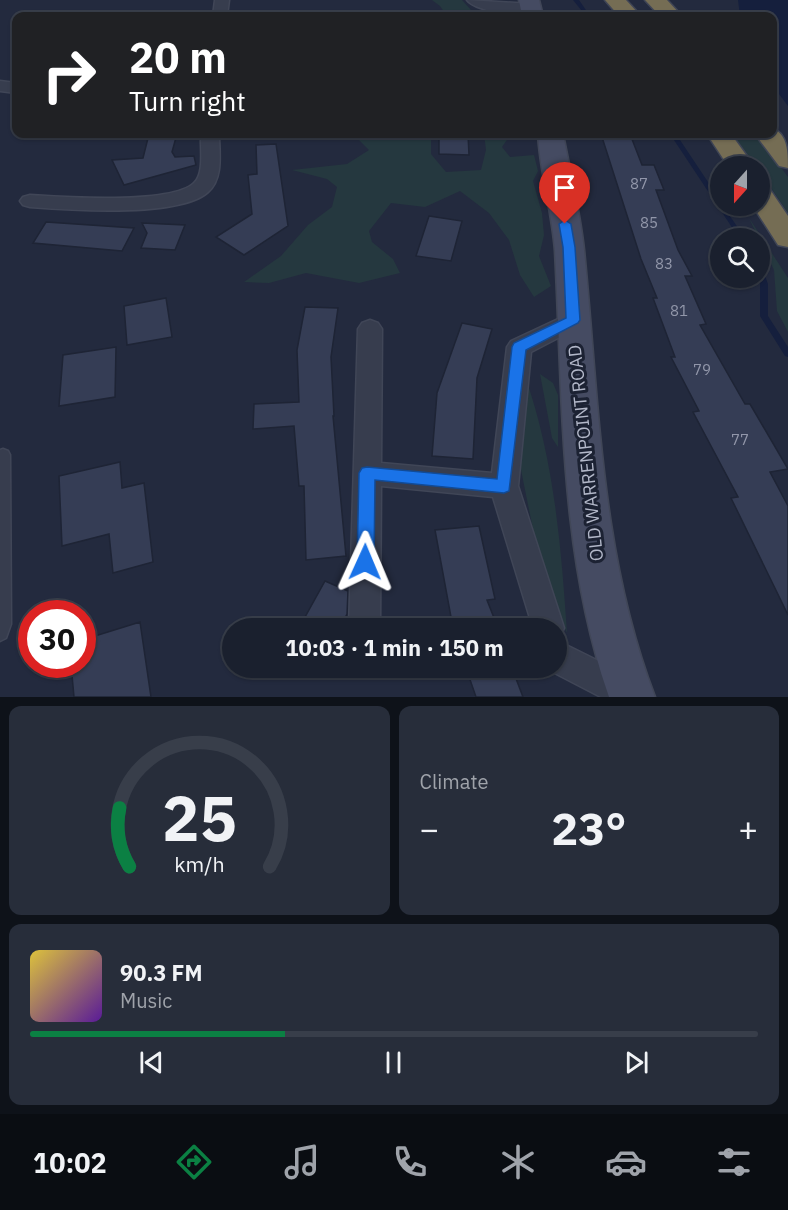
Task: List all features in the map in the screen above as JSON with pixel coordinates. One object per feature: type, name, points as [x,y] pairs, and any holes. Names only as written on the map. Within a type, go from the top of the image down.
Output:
[{"type":"highway","points":[[615,0],[626,12]]},
{"type":"highway","points":[[655,0],[667,12]]},
{"type":"highway","points":[[722,138],[734,156]]},
{"type":"highway","points":[[771,138],[788,160]]},
{"type":"highway","points":[[770,211],[788,238]]},
{"type":"street","points":[[474,0],[488,7],[531,8]]},
{"type":"street","points":[[30,201],[111,204],[187,196],[200,190],[206,181],[210,138]]},
{"type":"street","name":"OLD WARRENPOINT ROAD","points":[[551,138],[569,247],[573,320],[593,546],[617,656],[631,696]]},
{"type":"street","points":[[545,618],[504,486],[519,347],[573,320]]},
{"type":"street","points":[[364,618],[370,329]]},
{"type":"street","points":[[367,473],[504,486]]},
{"type":"street","points":[[567,662],[631,696]]},
{"type":"lane","points":[[0,633],[3,624],[4,570],[3,455]]},
{"type":"shaded area","points":[[432,0],[462,0],[471,10],[478,12],[444,12]]},
{"type":"shaded area","points":[[357,138],[431,138],[431,154],[446,172],[481,170],[486,150],[484,138],[508,138],[502,147],[510,157],[534,155],[538,171],[533,181],[542,213],[544,235],[539,256],[551,286],[534,297],[520,275],[509,240],[489,213],[460,191],[425,207],[391,203],[369,231],[372,242],[393,259],[400,273],[359,283],[306,273],[269,283],[244,282],[281,256],[308,225],[332,207],[337,187],[327,179],[292,170],[347,164],[369,150]]},
{"type":"shaded area","points":[[735,138],[759,138],[788,177],[788,213],[770,186],[770,156],[748,156]]},
{"type":"shaded area","points":[[770,250],[788,278],[788,332],[777,311],[774,270],[770,262]]},
{"type":"shaded area","points":[[524,373],[543,437],[549,469],[559,534],[566,618],[560,618],[543,579],[518,455]]},
{"type":"shaded area","points":[[540,374],[553,383],[558,395],[558,447],[552,438]]},
{"type":"water","points":[[738,0],[788,0],[788,106],[777,91],[777,12],[740,12]]},
{"type":"building","points":[[148,138],[176,138],[172,152],[175,157],[194,156],[196,165],[124,185],[112,160],[143,158]]},
{"type":"building","points":[[439,138],[468,138],[469,155],[439,154]]},
{"type":"building","points":[[602,138],[632,138],[642,165],[654,165],[664,190],[656,190],[678,250],[692,276],[685,276],[706,324],[700,325],[745,404],[750,404],[788,469],[770,472],[788,506],[788,615],[731,498],[738,497],[693,412],[699,411],[671,357],[675,357],[653,298],[657,298],[641,259]]},
{"type":"building","points":[[276,144],[288,226],[244,255],[216,237],[252,214],[248,175],[257,174],[256,145]]},
{"type":"building","points":[[429,216],[462,221],[451,261],[416,256]]},
{"type":"building","points":[[46,222],[134,228],[122,251],[33,243]]},
{"type":"building","points":[[142,223],[185,225],[175,250],[141,248],[147,233]]},
{"type":"building","points":[[166,298],[172,337],[127,345],[124,306]]},
{"type":"building","points":[[305,307],[338,308],[331,357],[333,416],[346,556],[306,560],[304,486],[299,486],[294,426],[253,429],[254,404],[299,402],[297,350]]},
{"type":"building","points":[[462,323],[492,329],[477,378],[473,459],[432,456],[437,393]]},
{"type":"building","points":[[116,347],[115,397],[59,406],[63,355]]},
{"type":"building","points":[[120,462],[122,488],[144,483],[153,562],[113,573],[109,534],[62,546],[59,476]]},
{"type":"building","points":[[479,526],[495,599],[487,600],[494,618],[451,618],[435,530]]},
{"type":"building","points":[[325,581],[348,591],[345,618],[305,618]]},
{"type":"building","points":[[140,622],[151,697],[74,697],[72,678],[96,678],[96,636]]},
{"type":"building","points":[[469,678],[516,678],[523,697],[476,697]]},
{"type":"waterway","points":[[576,0],[585,12]]},
{"type":"waterway","points":[[676,138],[710,190]]},
{"type":"waterway","points":[[727,216],[735,228]]},
{"type":"waterway","points":[[764,288],[764,316],[788,354]]},
{"type":"route","points":[[365,562],[367,473],[504,486],[519,347],[573,320],[569,247],[565,224]]}]
